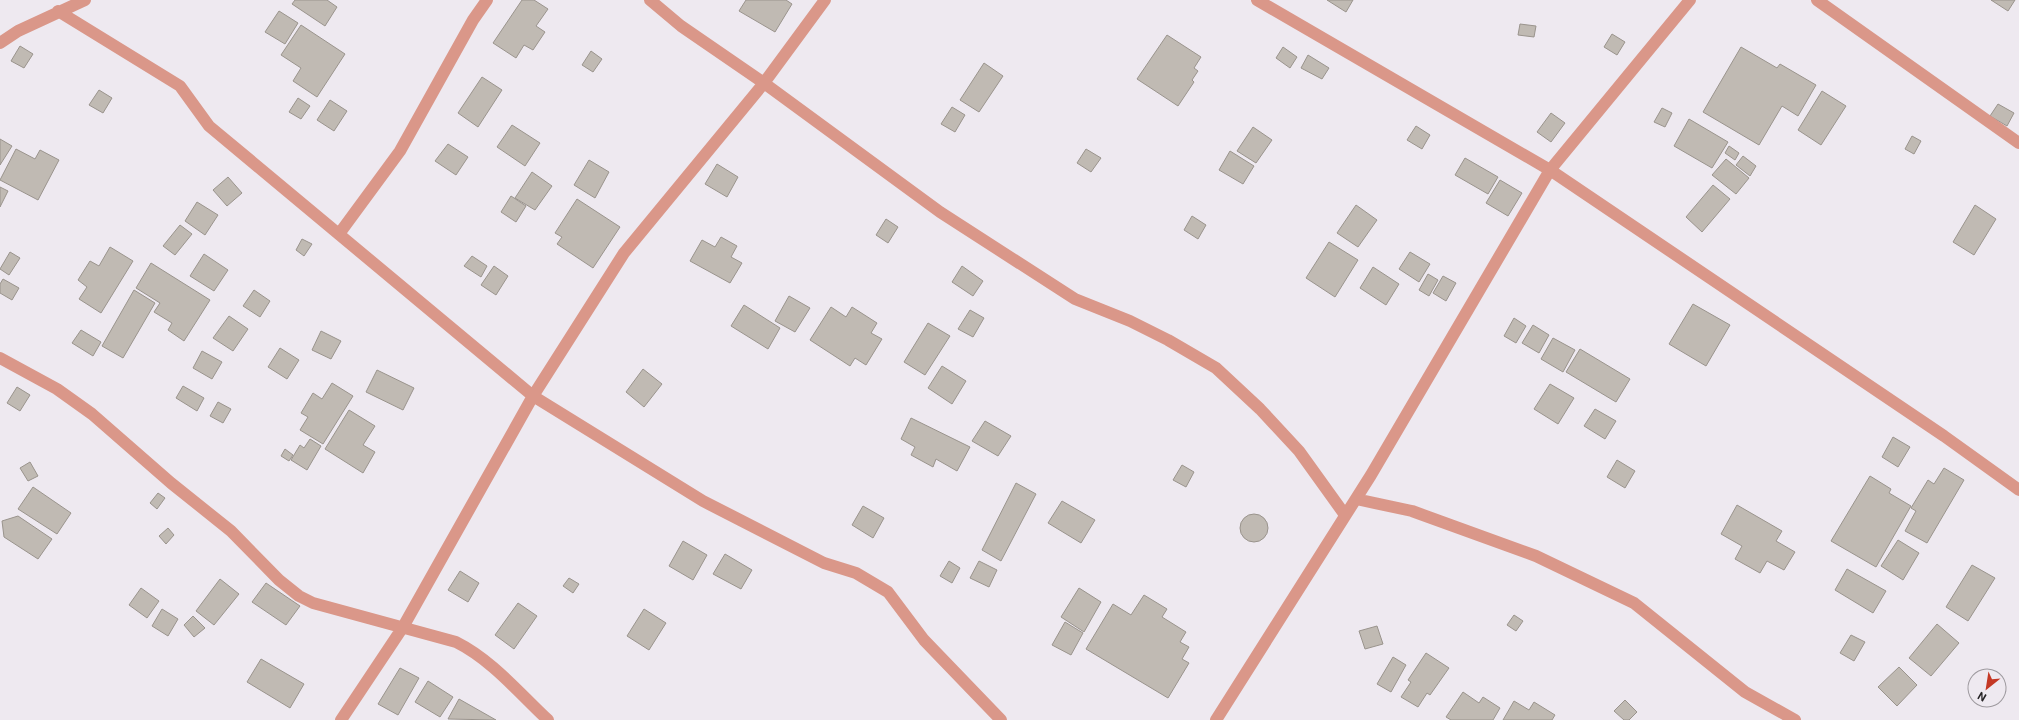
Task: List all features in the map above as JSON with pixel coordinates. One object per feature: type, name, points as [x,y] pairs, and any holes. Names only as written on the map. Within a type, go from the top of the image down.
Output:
[{"type":"street","points":[[0,43],[18,31],[58,11],[85,0]]},
{"type":"street","points":[[339,234],[400,151],[473,20],[487,0]]},
{"type":"street","points":[[650,0],[681,26],[764,83],[940,212],[1076,299],[1130,321],[1168,340],[1216,368],[1260,409],[1299,451],[1345,515]]},
{"type":"street","points":[[341,720],[403,627],[533,396],[624,253],[764,83],[825,0]]},
{"type":"street","points":[[1257,0],[1550,170],[1938,432],[2019,490]]},
{"type":"street","points":[[1216,720],[1356,499],[1550,170],[1690,0]]},
{"type":"street","points":[[1817,0],[2019,143]]},
{"type":"street","points":[[58,11],[180,86],[209,126],[533,396],[703,501],[824,563],[856,573],[888,592],[924,640],[1001,720]]},
{"type":"street","points":[[0,358],[57,389],[92,414],[171,483],[231,530],[279,580],[299,596],[313,603],[456,642],[469,649],[498,672],[548,720]]},
{"type":"street","points":[[1356,499],[1412,511],[1536,556],[1634,603],[1745,692],[1795,720]]},
{"type":"building","points":[[295,0],[327,0],[337,7],[325,26],[292,4]]},
{"type":"building","points":[[522,0],[534,0],[548,9],[536,26],[545,32],[533,50],[524,45],[516,58],[493,43]]},
{"type":"building","points":[[746,0],[786,0],[792,4],[775,32],[739,11]]},
{"type":"building","points":[[1327,0],[1353,0],[1346,12]]},
{"type":"building","points":[[1991,0],[2015,0],[2008,11]]},
{"type":"building","points":[[279,11],[298,23],[285,44],[265,32]]},
{"type":"building","points":[[1520,24],[1536,26],[1534,37],[1518,35]]},
{"type":"building","points":[[301,25],[345,54],[317,97],[293,81],[301,68],[281,55]]},
{"type":"building","points":[[1612,34],[1625,42],[1617,55],[1604,47]]},
{"type":"building","points":[[1167,35],[1201,57],[1194,68],[1198,71],[1192,80],[1194,82],[1178,106],[1137,79]]},
{"type":"building","points":[[20,46],[33,54],[24,68],[11,61]]},
{"type":"building","points":[[1283,47],[1297,57],[1290,68],[1276,58]]},
{"type":"building","points":[[1741,47],[1777,68],[1780,64],[1816,85],[1798,116],[1782,106],[1759,145],[1703,112]]},
{"type":"building","points":[[591,51],[602,59],[593,72],[582,65]]},
{"type":"building","points":[[1308,55],[1329,68],[1322,79],[1301,68]]},
{"type":"building","points":[[984,63],[1003,76],[979,112],[960,100]]},
{"type":"building","points":[[482,77],[502,90],[478,127],[458,113]]},
{"type":"building","points":[[99,90],[112,98],[103,113],[89,105]]},
{"type":"building","points":[[1822,91],[1846,106],[1821,145],[1798,130]]},
{"type":"building","points":[[298,98],[310,106],[301,119],[289,112]]},
{"type":"building","points":[[330,100],[347,111],[334,131],[317,120]]},
{"type":"building","points":[[1998,104],[2014,113],[2007,126],[1990,116]]},
{"type":"building","points":[[952,107],[965,115],[955,132],[941,124]]},
{"type":"building","points":[[1662,108],[1672,113],[1665,127],[1654,122]]},
{"type":"building","points":[[1551,113],[1565,123],[1551,142],[1537,132]]},
{"type":"building","points":[[1689,119],[1728,142],[1712,168],[1674,146]]},
{"type":"building","points":[[512,125],[540,143],[525,166],[497,147]]},
{"type":"building","points":[[1416,126],[1430,135],[1422,149],[1407,140]]},
{"type":"building","points":[[1253,127],[1272,140],[1256,163],[1237,151]]},
{"type":"building","points":[[1912,136],[1921,141],[1914,154],[1905,149]]},
{"type":"building","points":[[0,139],[12,146],[0,165]]},
{"type":"building","points":[[448,144],[468,157],[456,175],[435,161]]},
{"type":"building","points":[[1729,146],[1739,153],[1735,160],[1725,153]]},
{"type":"building","points":[[16,149],[35,159],[40,150],[59,160],[38,200],[0,180]]},
{"type":"building","points":[[1086,149],[1101,158],[1091,172],[1077,163]]},
{"type":"building","points":[[1230,151],[1254,166],[1243,184],[1219,170]]},
{"type":"building","points":[[1743,156],[1756,166],[1750,176],[1736,165]]},
{"type":"building","points":[[1465,158],[1498,177],[1488,194],[1455,175]]},
{"type":"building","points":[[1726,159],[1749,178],[1736,194],[1712,175]]},
{"type":"building","points":[[589,160],[609,172],[595,198],[574,185]]},
{"type":"building","points":[[717,164],[738,177],[727,197],[705,184]]},
{"type":"building","points":[[532,172],[552,186],[535,210],[515,198]]},
{"type":"building","points":[[228,177],[242,193],[227,206],[213,190]]},
{"type":"building","points":[[1500,180],[1522,193],[1508,216],[1486,203]]},
{"type":"building","points":[[1713,185],[1730,199],[1702,232],[1686,217]]},
{"type":"building","points":[[0,187],[8,191],[0,207]]},
{"type":"building","points":[[511,196],[526,206],[516,222],[501,212]]},
{"type":"building","points":[[577,199],[620,227],[593,268],[557,244],[562,237],[555,233]]},
{"type":"building","points":[[197,202],[218,215],[205,235],[185,221]]},
{"type":"building","points":[[1356,205],[1377,220],[1358,247],[1337,233]]},
{"type":"building","points":[[1975,205],[1996,219],[1974,255],[1953,242]]},
{"type":"building","points":[[1192,216],[1206,225],[1198,239],[1184,230]]},
{"type":"building","points":[[886,219],[898,227],[888,243],[876,235]]},
{"type":"building","points":[[180,225],[192,234],[175,255],[163,246]]},
{"type":"building","points":[[721,237],[737,246],[731,257],[742,263],[730,283],[690,261],[702,240],[715,247]]},
{"type":"building","points":[[302,239],[312,244],[304,256],[296,250]]},
{"type":"building","points":[[1329,242],[1358,260],[1335,297],[1306,278]]},
{"type":"building","points":[[110,247],[133,261],[101,313],[79,299],[87,287],[78,280],[90,261],[99,266]]},
{"type":"building","points":[[10,252],[20,258],[9,275],[0,269]]},
{"type":"building","points":[[1410,252],[1430,264],[1419,282],[1399,269]]},
{"type":"building","points":[[204,254],[228,270],[214,291],[190,276]]},
{"type":"building","points":[[472,256],[487,266],[481,277],[464,266]]},
{"type":"building","points":[[151,263],[210,300],[184,341],[168,330],[172,323],[154,312],[160,303],[136,288]]},
{"type":"building","points":[[494,266],[508,276],[496,295],[481,285]]},
{"type":"building","points":[[962,266],[983,281],[973,296],[952,282]]},
{"type":"building","points":[[1373,267],[1399,284],[1386,305],[1360,288]]},
{"type":"building","points":[[1428,274],[1438,280],[1429,296],[1419,290]]},
{"type":"building","points":[[1443,276],[1456,283],[1446,301],[1433,293]]},
{"type":"building","points":[[3,279],[19,288],[12,300],[0,293],[0,284]]},
{"type":"building","points":[[134,290],[155,303],[123,358],[102,346]]},
{"type":"building","points":[[254,290],[270,301],[260,317],[243,306]]},
{"type":"building","points":[[789,296],[810,308],[795,332],[775,321]]},
{"type":"building","points":[[1693,304],[1730,325],[1706,366],[1669,344]]},
{"type":"building","points":[[744,305],[780,328],[768,349],[731,326]]},
{"type":"building","points":[[831,307],[846,317],[852,307],[877,323],[871,333],[882,339],[866,365],[855,358],[850,366],[810,340]]},
{"type":"building","points":[[970,310],[984,318],[973,337],[958,329]]},
{"type":"building","points":[[229,316],[248,329],[233,351],[213,338]]},
{"type":"building","points":[[1514,318],[1526,326],[1516,343],[1504,336]]},
{"type":"building","points":[[928,323],[950,336],[925,375],[904,362]]},
{"type":"building","points":[[1533,325],[1549,335],[1539,353],[1522,343]]},
{"type":"building","points":[[81,330],[101,342],[93,356],[72,343]]},
{"type":"building","points":[[321,331],[341,341],[331,359],[312,350]]},
{"type":"building","points":[[1553,338],[1575,350],[1563,372],[1541,359]]},
{"type":"building","points":[[280,348],[299,360],[287,379],[268,367]]},
{"type":"building","points":[[1580,349],[1630,379],[1616,402],[1566,372]]},
{"type":"building","points":[[202,351],[222,362],[212,379],[193,368]]},
{"type":"building","points":[[942,366],[966,381],[952,404],[928,388]]},
{"type":"building","points":[[643,369],[662,384],[644,407],[626,392]]},
{"type":"building","points":[[377,370],[414,388],[403,410],[366,392]]},
{"type":"building","points":[[332,383],[353,396],[323,444],[300,430],[308,417],[301,413],[313,393],[322,399]]},
{"type":"building","points":[[1550,384],[1574,398],[1558,424],[1534,409]]},
{"type":"building","points":[[183,386],[204,398],[197,411],[176,398]]},
{"type":"building","points":[[17,387],[30,395],[20,411],[7,403]]},
{"type":"building","points":[[218,402],[231,409],[223,423],[210,416]]},
{"type":"building","points":[[1595,409],[1616,421],[1605,439],[1584,426]]},
{"type":"building","points":[[349,410],[375,426],[363,445],[375,452],[363,473],[325,449]]},
{"type":"building","points":[[911,418],[970,447],[957,471],[936,459],[933,467],[911,455],[915,447],[901,439]]},
{"type":"building","points":[[985,421],[1011,436],[998,456],[972,441]]},
{"type":"building","points":[[1893,437],[1910,447],[1898,467],[1882,457]]},
{"type":"building","points":[[310,439],[321,446],[307,470],[291,460],[300,445],[304,448]]},
{"type":"building","points":[[285,449],[293,455],[289,461],[281,456]]},
{"type":"building","points":[[1617,460],[1635,471],[1625,488],[1607,477]]},
{"type":"building","points":[[30,462],[38,476],[28,481],[20,468]]},
{"type":"building","points":[[1182,465],[1194,472],[1186,487],[1173,480]]},
{"type":"building","points":[[1944,468],[1964,480],[1927,543],[1905,531],[1916,511],[1911,508],[1928,480],[1934,484]]},
{"type":"building","points":[[1870,476],[1891,489],[1889,493],[1911,506],[1876,567],[1831,541]]},
{"type":"building","points":[[1016,483],[1036,494],[1001,561],[982,550]]},
{"type":"building","points":[[33,487],[71,513],[57,534],[18,509]]},
{"type":"building","points":[[158,493],[165,498],[157,509],[150,503]]},
{"type":"building","points":[[1062,501],[1095,520],[1081,543],[1048,523]]},
{"type":"building","points":[[1737,505],[1782,531],[1776,541],[1795,552],[1784,570],[1767,561],[1760,573],[1735,559],[1742,546],[1721,534]]},
{"type":"building","points":[[863,506],[884,518],[873,538],[852,525]]},
{"type":"building","points":[[1254,514],[1264,518],[1268,528],[1264,538],[1254,542],[1244,538],[1240,528],[1244,518]]},
{"type":"building","points":[[18,516],[52,539],[38,559],[4,537],[2,521]]},
{"type":"building","points":[[168,528],[174,535],[166,544],[159,536]]},
{"type":"building","points":[[1898,540],[1919,553],[1903,580],[1881,566]]},
{"type":"building","points":[[683,541],[707,555],[693,580],[669,566]]},
{"type":"building","points":[[725,554],[752,570],[741,589],[713,574]]},
{"type":"building","points":[[949,561],[960,568],[952,583],[940,576]]},
{"type":"building","points":[[979,561],[997,570],[989,587],[970,578]]},
{"type":"building","points":[[1972,565],[1995,578],[1968,621],[1946,607]]},
{"type":"building","points":[[1847,569],[1886,591],[1873,613],[1835,590]]},
{"type":"building","points":[[460,571],[479,583],[468,602],[448,590]]},
{"type":"building","points":[[569,578],[579,584],[573,593],[563,586]]},
{"type":"building","points":[[220,579],[239,594],[214,625],[196,611]]},
{"type":"building","points":[[266,583],[300,606],[286,625],[252,602]]},
{"type":"building","points":[[141,588],[159,601],[147,618],[129,605]]},
{"type":"building","points":[[1079,588],[1101,602],[1084,632],[1061,617]]},
{"type":"building","points":[[1144,595],[1167,609],[1162,617],[1186,632],[1180,642],[1189,647],[1182,659],[1189,663],[1168,698],[1086,649],[1113,604],[1131,615]]},
{"type":"building","points":[[518,603],[537,616],[514,649],[495,635]]},
{"type":"building","points":[[162,609],[178,619],[168,636],[152,626]]},
{"type":"building","points":[[644,609],[666,623],[649,650],[627,636]]},
{"type":"building","points":[[1514,615],[1523,621],[1516,631],[1507,625]]},
{"type":"building","points":[[193,616],[205,628],[194,637],[184,625]]},
{"type":"building","points":[[1065,622],[1083,633],[1071,655],[1052,645]]},
{"type":"building","points":[[1937,624],[1959,643],[1931,676],[1909,658]]},
{"type":"building","points":[[1377,626],[1383,644],[1365,649],[1359,631]]},
{"type":"building","points":[[1851,635],[1865,642],[1854,661],[1840,653]]},
{"type":"building","points":[[1426,653],[1449,668],[1430,695],[1427,693],[1418,707],[1401,697],[1411,682],[1408,680]]},
{"type":"building","points":[[1393,657],[1406,665],[1391,692],[1377,684]]},
{"type":"building","points":[[261,659],[304,684],[290,708],[247,682]]},
{"type":"building","points":[[1899,667],[1917,685],[1897,706],[1878,687]]},
{"type":"building","points":[[400,668],[419,678],[398,715],[378,704]]},
{"type":"building","points":[[428,681],[453,697],[440,717],[415,702]]},
{"type":"building","points":[[1463,692],[1479,703],[1483,697],[1500,708],[1493,720],[1451,720],[1446,717]]},
{"type":"building","points":[[459,699],[496,720],[448,719]]},
{"type":"building","points":[[1625,700],[1637,712],[1629,720],[1624,720],[1614,711]]},
{"type":"building","points":[[1514,701],[1529,710],[1534,702],[1555,715],[1552,720],[1503,720]]}]
